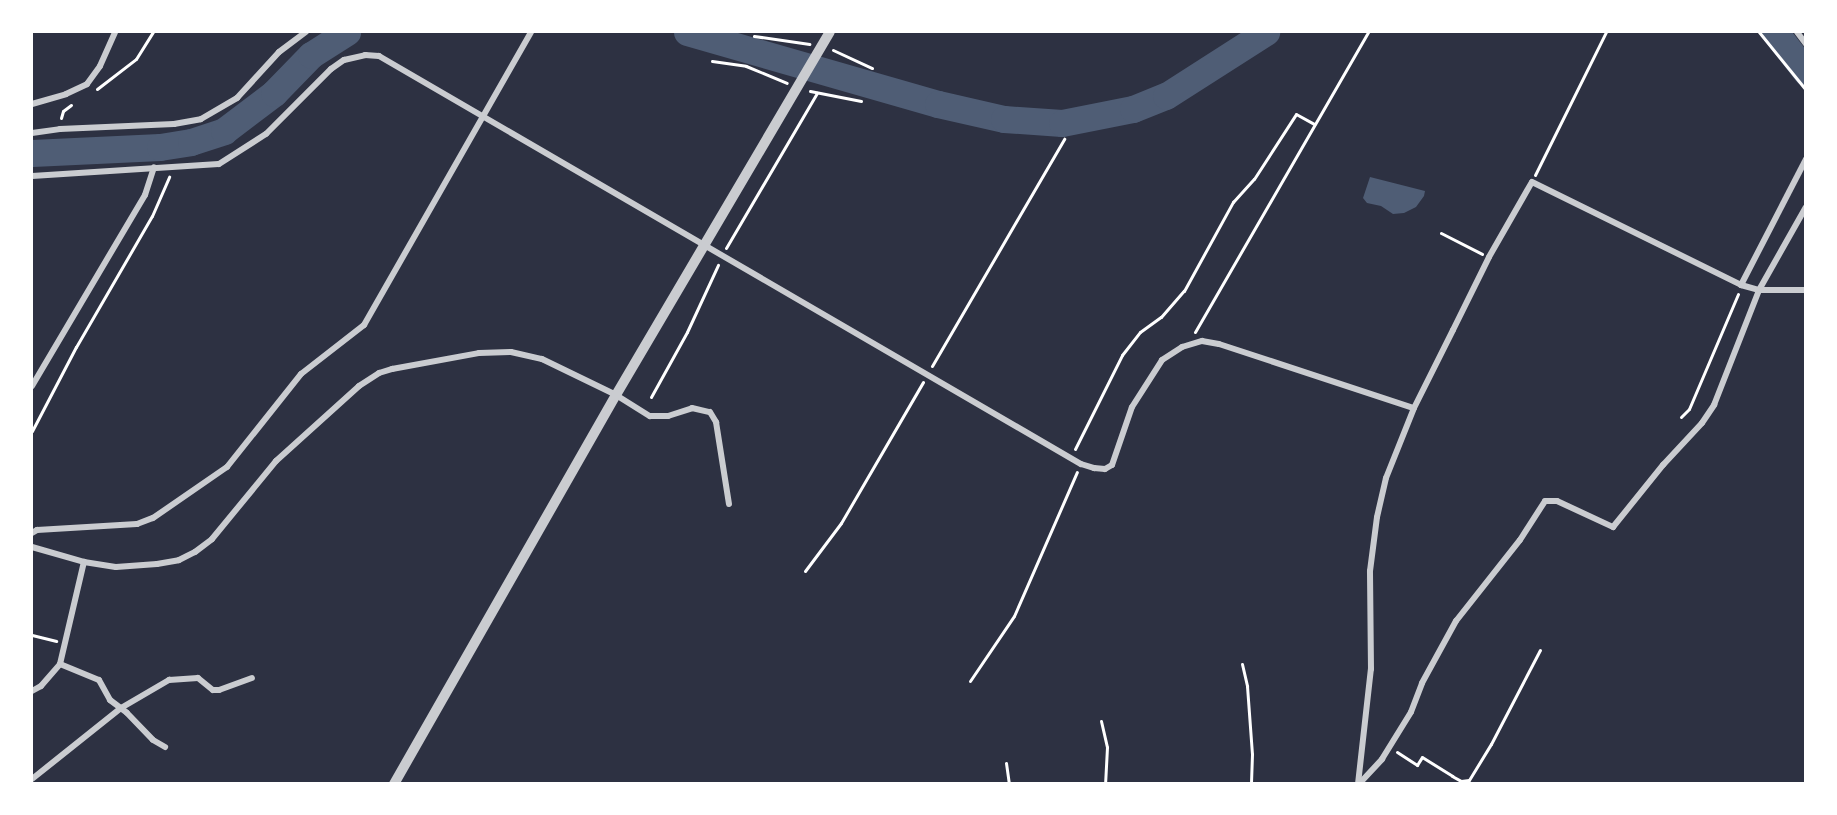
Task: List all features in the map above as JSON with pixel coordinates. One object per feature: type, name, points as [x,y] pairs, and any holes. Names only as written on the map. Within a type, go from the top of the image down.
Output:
[{"type":"street","points":[[32,104],[66,94],[87,84],[100,66],[115,32]]},
{"type":"street","points":[[32,133],[60,129],[174,124],[201,119],[237,98],[279,52],[306,32]]},
{"type":"street","points":[[32,533],[37,530],[137,524],[153,518],[227,467],[301,374],[364,325],[531,32]]},
{"type":"street","points":[[394,783],[616,395],[830,32]]},
{"type":"street","points":[[1797,32],[1806,44]]},
{"type":"street","points":[[32,176],[212,164],[228,159],[266,134],[331,69],[353,56],[379,56],[395,63],[1081,464],[1104,469],[1112,465],[1122,430],[1150,376],[1162,360],[1182,347],[1202,341],[1219,344],[1414,408]]},
{"type":"street","points":[[1742,285],[1806,159]]},
{"type":"street","points":[[32,386],[145,195],[154,167]]},
{"type":"street","points":[[1359,783],[1371,669],[1370,572],[1377,517],[1386,478],[1414,408],[1489,257],[1532,182],[1742,285],[1759,291],[1806,290]]},
{"type":"street","points":[[1359,783],[1371,773],[1411,712],[1422,682],[1456,621],[1520,540],[1545,501],[1557,501],[1613,527],[1663,465],[1702,423],[1714,405],[1759,291],[1806,207]]},
{"type":"street","points":[[32,547],[84,562],[135,566],[178,560],[195,552],[212,538],[276,461],[358,386],[379,373],[434,360],[511,352],[542,359],[616,395],[651,416],[668,416],[692,408],[710,412],[716,423],[729,504]]},
{"type":"street","points":[[32,691],[41,686],[60,664],[84,562]]},
{"type":"street","points":[[60,664],[99,680],[110,700],[153,740],[165,747]]},
{"type":"street","points":[[32,778],[121,708],[169,680],[198,678],[213,690],[219,690],[252,678]]},
{"type":"path","points":[[93,91],[136,59],[153,32]]},
{"type":"path","points":[[1194,343],[1195,329],[1368,32]]},
{"type":"path","points":[[1532,182],[1606,32]]},
{"type":"path","points":[[1759,32],[1806,90]]},
{"type":"path","points":[[651,397],[687,332],[722,255],[817,93]]},
{"type":"path","points":[[60,129],[63,111],[75,102]]},
{"type":"path","points":[[1072,458],[1094,407],[1122,355],[1140,332],[1161,317],[1184,291],[1233,202],[1254,179],[1296,114],[1314,124]]},
{"type":"path","points":[[805,571],[841,523],[1064,139]]},
{"type":"path","points":[[32,431],[76,347],[152,216],[173,166]]},
{"type":"path","points":[[1441,233],[1489,257]]},
{"type":"path","points":[[1681,417],[1692,402],[1742,285]]},
{"type":"path","points":[[970,681],[1014,616],[1081,464]]},
{"type":"path","points":[[32,635],[65,643]]},
{"type":"path","points":[[1389,747],[1417,765],[1422,757],[1461,781],[1469,780],[1540,650]]},
{"type":"path","points":[[1242,664],[1247,686],[1252,754],[1251,783]]},
{"type":"path","points":[[1101,721],[1107,747],[1105,783]]},
{"type":"path","points":[[1006,763],[1009,783]]},
{"type":"water","points":[[1370,177],[1425,191],[1424,196],[1416,207],[1404,213],[1393,214],[1381,206],[1367,203],[1363,198]]},
{"type":"waterway","points":[[32,153],[160,147],[191,142],[224,131],[274,93],[311,55],[347,32]]},
{"type":"waterway","points":[[687,32],[938,104],[1004,119],[1062,123],[1133,109],[1166,96],[1266,32]]},
{"type":"waterway","points":[[1775,32],[1806,72]]}]
